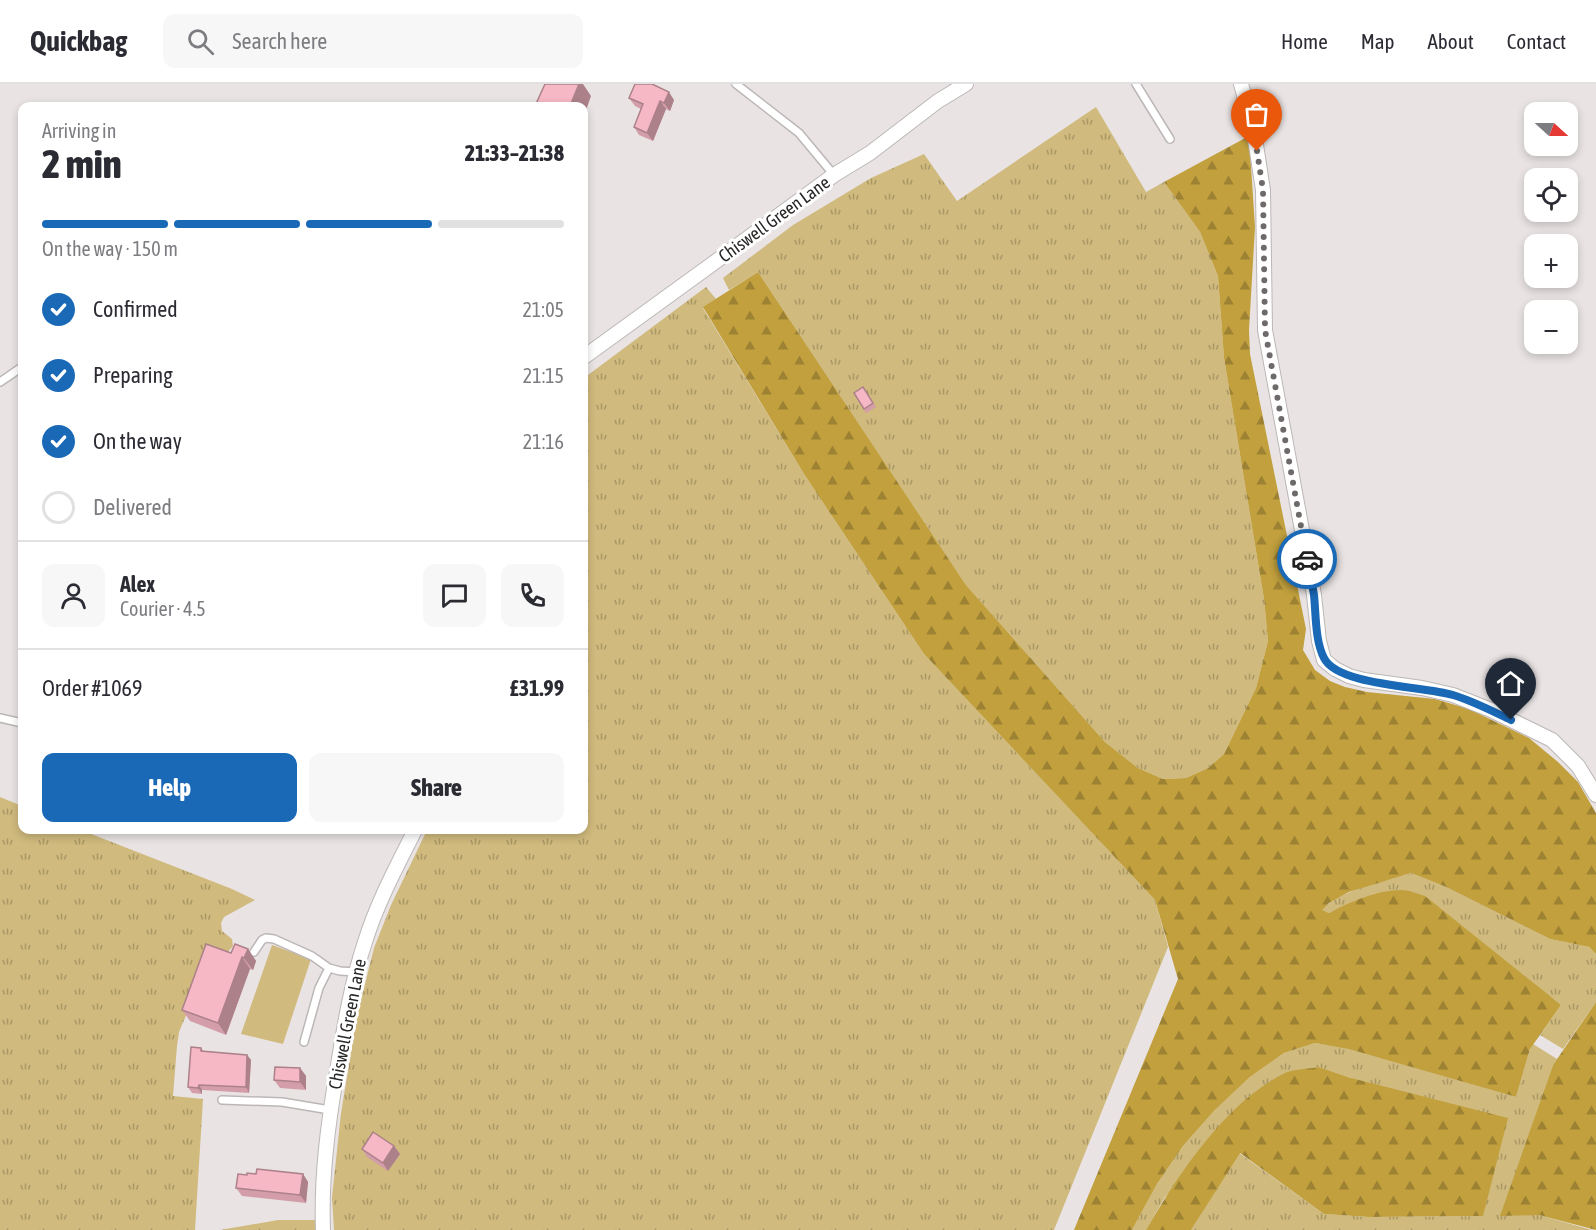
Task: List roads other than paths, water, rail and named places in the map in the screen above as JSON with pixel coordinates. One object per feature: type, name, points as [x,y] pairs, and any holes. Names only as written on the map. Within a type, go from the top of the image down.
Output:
[{"type":"street","name":"Chiswell Green Lane","points":[[588,354],[834,175],[870,153],[938,101],[966,84]]},
{"type":"street","points":[[1241,84],[1254,132],[1263,190],[1265,330],[1324,660],[1349,676],[1453,695],[1491,710],[1552,740],[1578,766],[1596,795]]},
{"type":"street","name":"Chiswell Green Lane","points":[[323,1230],[324,1157],[344,1023],[365,940],[381,898],[413,834]]},
{"type":"lane","points":[[736,84],[799,134],[834,175]]},
{"type":"lane","points":[[1136,84],[1170,139]]},
{"type":"lane","points":[[0,382],[18,370]]},
{"type":"lane","points":[[0,718],[18,722]]},
{"type":"lane","points":[[254,952],[262,940],[274,939],[312,956],[329,968],[356,972]]},
{"type":"lane","points":[[304,1042],[319,988],[329,968]]},
{"type":"lane","points":[[222,1100],[282,1102],[330,1110]]}]
